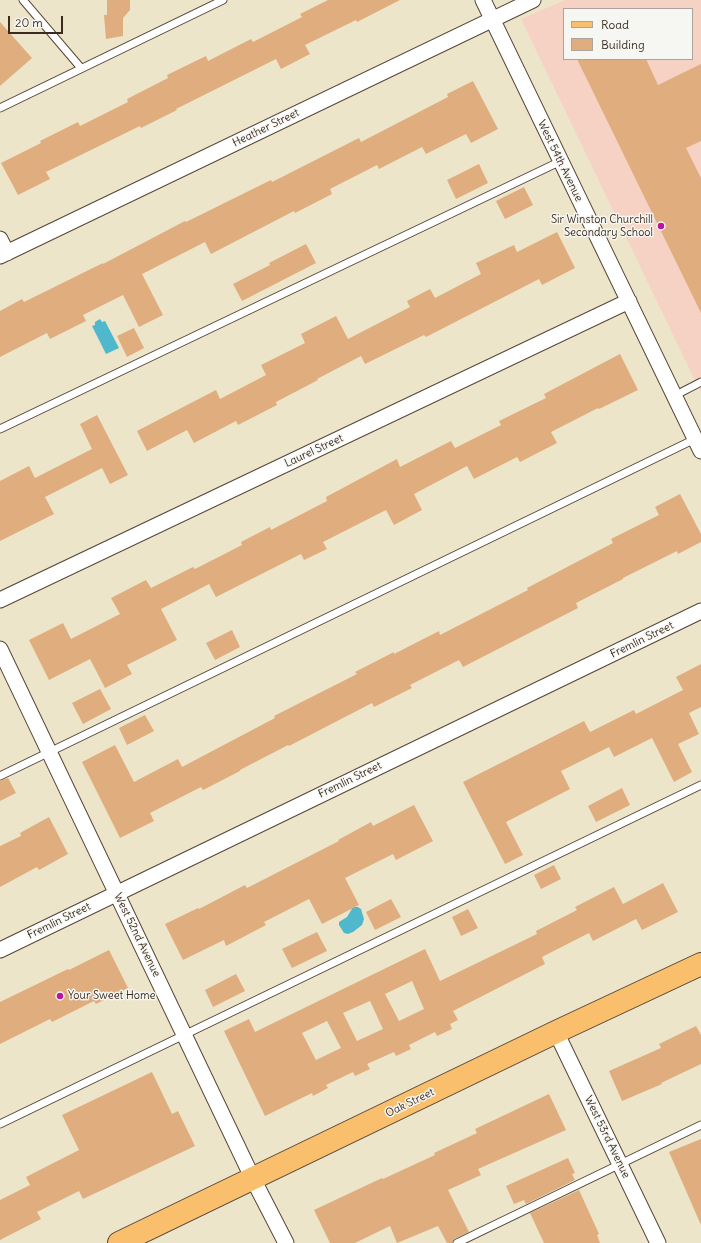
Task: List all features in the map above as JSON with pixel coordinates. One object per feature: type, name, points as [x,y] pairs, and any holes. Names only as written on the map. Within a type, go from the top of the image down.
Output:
[{"type":"main road","name":"Oak Street","points":[[119,1243],[556,1032],[701,964]]},
{"type":"street","name":"West 54th Avenue","points":[[483,0],[698,445]]},
{"type":"street","name":"Heather Street","points":[[3,255],[533,0]]},
{"type":"street","points":[[0,239],[3,255]]},
{"type":"street","name":"Laurel Street","points":[[0,600],[629,301]]},
{"type":"street","name":"Fremlin Street","points":[[0,950],[701,611]]},
{"type":"street","name":"West 52nd Avenue","points":[[0,649],[253,1179],[286,1243]]},
{"type":"street","name":"West 53rd Avenue","points":[[556,1032],[658,1243]]},
{"type":"lane","points":[[22,0],[82,68]]},
{"type":"lane","points":[[0,108],[223,0]]},
{"type":"lane","points":[[0,429],[561,161]]},
{"type":"lane","points":[[674,396],[701,382]]},
{"type":"lane","points":[[0,776],[698,445]]},
{"type":"lane","points":[[0,1124],[701,785]]},
{"type":"lane","points":[[457,1243],[471,1240],[620,1164],[701,1125]]},
{"type":"shaded area","name":"Sir Winston Churchill Secondary School","points":[[565,0],[701,0],[701,393],[521,19]]},
{"type":"water","points":[[100,319],[102,322],[105,321],[119,348],[106,354],[92,326],[95,325],[95,322]]},
{"type":"water","points":[[353,907],[358,907],[361,909],[364,919],[362,925],[353,932],[348,934],[344,933],[339,925],[339,922],[347,917]]},
{"type":"building","points":[[107,0],[130,0],[130,10],[123,18],[123,36],[106,39],[104,15],[107,15]]},
{"type":"building","points":[[328,0],[400,0],[357,22],[356,20],[305,45],[310,54],[281,69],[276,59],[141,128],[140,126],[46,172],[50,179],[18,195],[1,163],[78,122],[80,126],[128,102],[127,99],[168,78],[167,75],[206,56],[208,61],[251,39],[253,42],[302,17],[300,14]]},
{"type":"building","points":[[0,22],[32,58],[0,86]]},
{"type":"building","points":[[577,60],[646,60],[658,85],[701,64],[701,141],[686,148],[701,178],[701,313]]},
{"type":"building","points":[[473,81],[498,129],[471,143],[466,134],[426,154],[422,147],[379,169],[377,165],[330,189],[332,194],[295,213],[294,211],[211,254],[205,242],[142,274],[163,315],[139,327],[123,295],[83,315],[86,321],[50,339],[47,333],[0,357],[0,311],[22,299],[24,302],[103,264],[185,221],[186,222],[271,180],[272,182],[359,138],[361,142],[448,97],[447,94]]},
{"type":"building","points":[[479,164],[488,183],[456,199],[447,180]]},
{"type":"building","points":[[524,187],[533,205],[505,219],[496,201]]},
{"type":"building","points":[[557,232],[575,268],[542,285],[539,279],[426,337],[424,335],[365,364],[361,356],[276,402],[277,405],[238,425],[236,421],[194,443],[187,430],[147,451],[137,431],[216,390],[220,399],[266,375],[261,365],[305,343],[301,334],[336,316],[348,339],[410,307],[407,301],[430,289],[435,298],[481,274],[476,263],[514,245],[517,252]]},
{"type":"building","points":[[306,244],[316,263],[242,301],[233,284]]},
{"type":"building","points":[[134,328],[144,348],[127,357],[117,336]]},
{"type":"building","points":[[620,354],[638,390],[551,432],[557,443],[520,462],[517,457],[474,479],[467,466],[414,494],[422,510],[394,525],[386,510],[323,542],[327,549],[304,560],[301,554],[216,597],[209,584],[161,609],[177,640],[127,665],[132,674],[105,688],[90,659],[49,680],[29,640],[63,623],[71,639],[120,614],[111,598],[146,580],[151,588],[193,567],[195,569],[242,545],[241,542],[270,527],[271,530],[327,501],[326,497],[397,459],[400,467],[451,441],[455,448],[501,425],[499,421],[546,398],[544,394]]},
{"type":"building","points":[[97,415],[128,475],[110,484],[102,468],[45,497],[54,514],[0,541],[0,481],[29,466],[35,478],[92,449],[80,424]]},
{"type":"building","points":[[680,494],[701,534],[701,542],[678,554],[677,551],[623,578],[576,603],[578,608],[463,667],[459,660],[410,685],[412,688],[374,707],[372,703],[203,790],[201,787],[150,813],[154,821],[120,838],[82,762],[115,745],[134,782],[178,759],[182,767],[275,718],[274,716],[357,674],[355,672],[394,652],[394,654],[439,631],[440,635],[528,590],[527,588],[613,543],[611,539],[659,515],[655,507]]},
{"type":"building","points":[[232,630],[240,647],[215,660],[206,643]]},
{"type":"building","points":[[701,664],[701,707],[689,713],[699,734],[678,744],[692,772],[674,782],[652,738],[614,757],[609,747],[561,771],[570,789],[506,822],[523,855],[505,864],[463,782],[584,721],[590,732],[634,710],[636,714],[683,690],[676,677]]},
{"type":"building","points":[[100,689],[111,709],[83,724],[72,703]]},
{"type":"building","points":[[145,715],[154,731],[127,745],[119,728]]},
{"type":"building","points":[[8,778],[16,793],[0,801],[0,781]]},
{"type":"building","points":[[622,788],[630,805],[596,822],[588,806]]},
{"type":"building","points":[[414,805],[433,841],[396,860],[393,854],[345,878],[359,905],[322,924],[309,899],[264,922],[266,925],[226,946],[224,940],[183,960],[165,924],[198,908],[199,909],[245,885],[247,888],[339,841],[338,840],[371,822],[373,826]]},
{"type":"building","points":[[49,817],[68,854],[39,870],[37,867],[0,887],[0,846],[21,836],[20,833]]},
{"type":"building","points":[[554,865],[561,879],[541,889],[534,875]]},
{"type":"building","points":[[663,883],[678,912],[642,930],[636,919],[593,941],[589,933],[542,957],[545,964],[453,1011],[458,1020],[450,1024],[452,1029],[437,1036],[435,1032],[409,1045],[411,1049],[396,1056],[394,1052],[367,1064],[370,1069],[355,1076],[353,1072],[326,1085],[328,1088],[313,1096],[312,1093],[265,1116],[224,1031],[249,1019],[255,1032],[425,949],[440,981],[537,934],[536,931],[577,910],[575,907],[614,887],[623,904]],"holes":[[[412,981],[424,1009],[399,1021],[385,994]],[[370,1001],[383,1029],[357,1041],[343,1013]],[[327,1021],[341,1048],[316,1060],[302,1033]]]},
{"type":"building","points":[[391,899],[401,917],[375,930],[366,912]]},
{"type":"building","points":[[468,909],[478,928],[461,936],[452,917]]},
{"type":"building","points":[[317,932],[327,951],[292,968],[282,949]]},
{"type":"building","points":[[109,950],[128,988],[96,1004],[94,1001],[52,1022],[50,1019],[0,1044],[0,1002]]},
{"type":"building","points":[[236,974],[245,991],[213,1007],[205,990]]},
{"type":"building","points":[[696,1026],[701,1035],[701,1064],[661,1083],[662,1084],[622,1101],[609,1071],[661,1048],[659,1044]]},
{"type":"building","points":[[152,1072],[172,1114],[178,1111],[195,1146],[83,1199],[79,1191],[37,1212],[41,1219],[0,1240],[0,1200],[30,1185],[26,1177],[79,1150],[62,1115]]},
{"type":"building","points":[[549,1094],[566,1130],[478,1169],[481,1175],[448,1190],[469,1232],[454,1239],[452,1243],[447,1243],[438,1226],[397,1243],[390,1226],[355,1243],[330,1243],[314,1210],[435,1155],[434,1153],[477,1133],[475,1129]]},
{"type":"building","points":[[701,1139],[701,1225],[669,1152]]},
{"type":"building","points":[[568,1158],[575,1173],[572,1174],[575,1180],[526,1204],[524,1200],[514,1204],[506,1186]]},
{"type":"building","points":[[579,1190],[599,1234],[597,1235],[600,1243],[544,1243],[530,1213]]},
{"type":"place","name":"Sir Winston Churchill Secondary School","points":[[661,226]]},
{"type":"place","name":"Your Sweet Home","points":[[60,996]]}]
